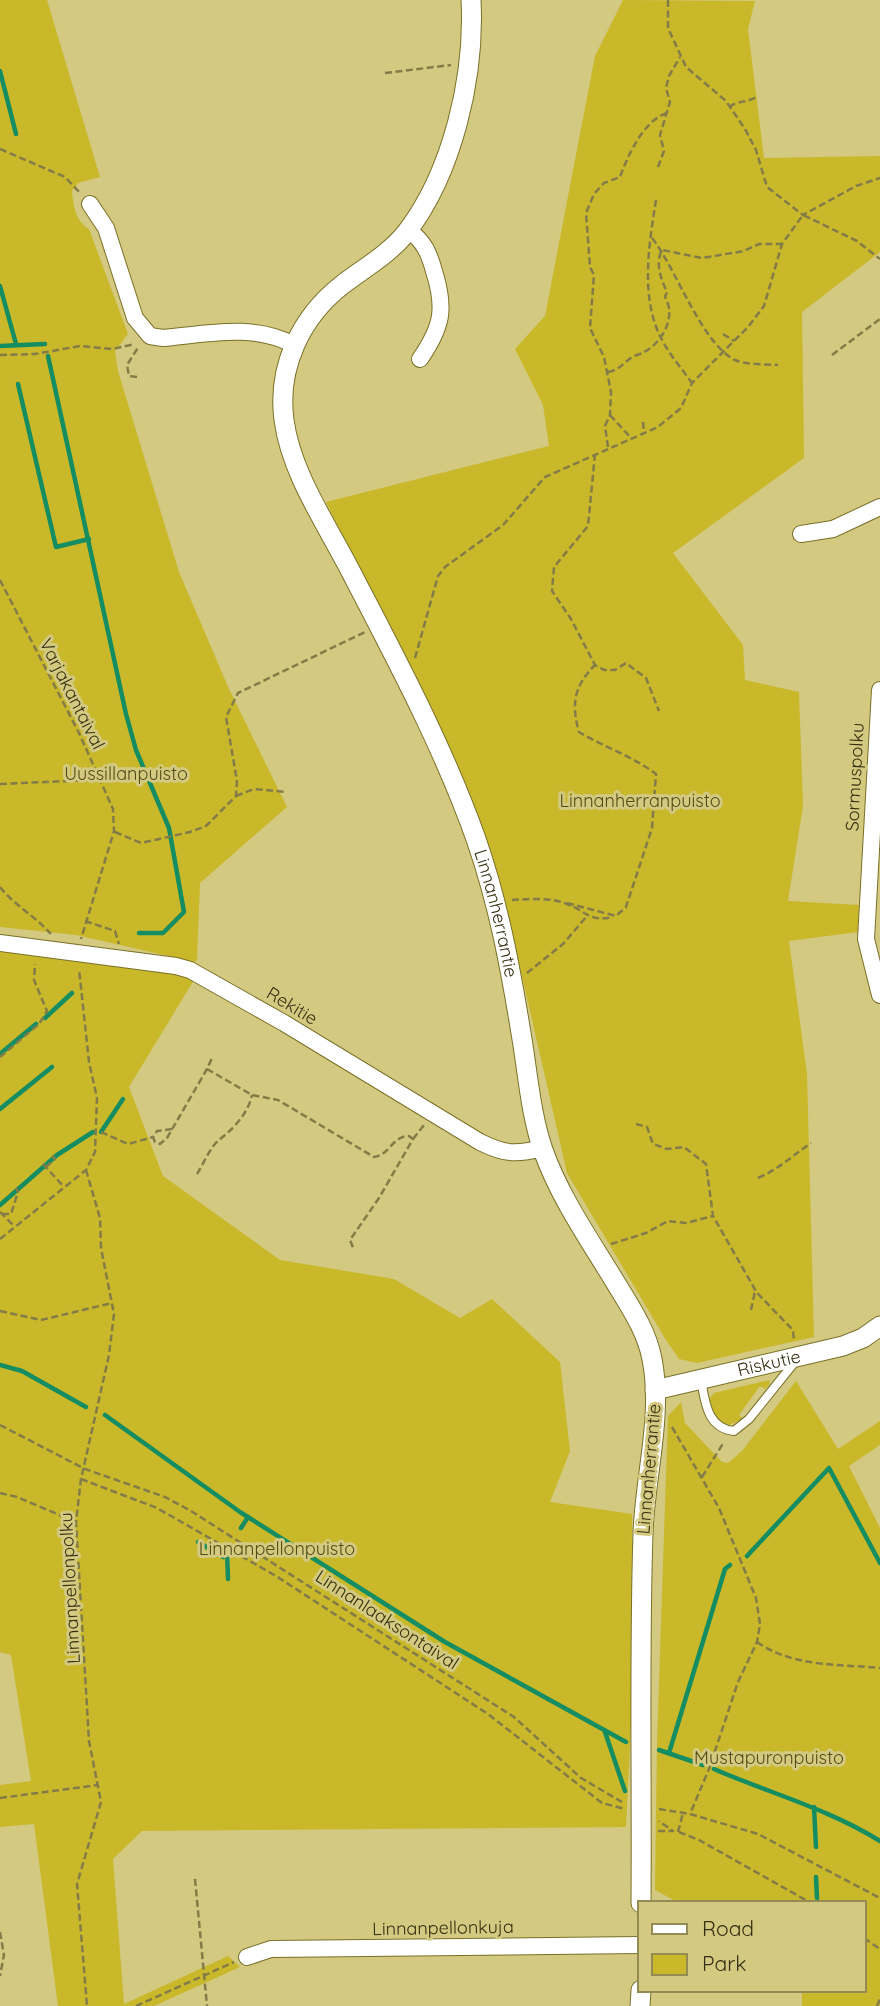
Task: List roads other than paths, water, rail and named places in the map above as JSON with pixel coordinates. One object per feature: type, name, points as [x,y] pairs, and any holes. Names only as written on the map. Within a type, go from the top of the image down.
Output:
[{"type":"street","name":"Linnanherrantie","points":[[471,0],[469,70],[460,111],[436,178],[408,230],[388,253],[329,296],[307,323],[294,345],[287,367],[283,407],[290,447],[403,674],[474,836],[494,900],[512,982],[542,1148],[561,1192],[644,1332],[652,1357],[655,1390],[643,1528],[641,1901]]},
{"type":"street","points":[[90,204],[106,228],[135,318],[150,335],[163,338],[247,331],[271,334],[294,345]]},
{"type":"street","points":[[408,230],[427,249],[443,297],[434,339],[420,359]]},
{"type":"street","points":[[801,534],[833,529],[880,507]]},
{"type":"street","name":"Sormuspolku","points":[[880,690],[875,866],[866,939],[880,995]]},
{"type":"street","name":"Rekitie","points":[[0,943],[176,965],[190,970],[501,1153],[514,1155],[542,1148]]},
{"type":"street","name":"Riskutie","points":[[655,1390],[702,1380],[797,1350],[854,1342],[880,1326]]},
{"type":"street","name":"Linnanpellonkuja","points":[[247,1957],[271,1949],[638,1945]]},
{"type":"lane","points":[[702,1380],[709,1416],[729,1430],[741,1427],[797,1350]]},
{"type":"waterway","points":[[0,71],[16,134]]},
{"type":"waterway","points":[[0,286],[16,344]]},
{"type":"waterway","points":[[0,346],[45,344]]},
{"type":"waterway","points":[[48,356],[126,714],[136,750],[169,828],[184,912],[163,933],[139,933]]},
{"type":"waterway","points":[[18,384],[56,547],[89,539]]},
{"type":"waterway","points":[[45,1018],[72,993]]},
{"type":"waterway","points":[[0,1054],[36,1024]]},
{"type":"waterway","points":[[0,1109],[52,1067]]},
{"type":"waterway","points":[[101,1132],[123,1099]]},
{"type":"waterway","points":[[0,1205],[57,1155],[93,1132]]},
{"type":"waterway","points":[[0,1365],[22,1371],[86,1407]]},
{"type":"waterway","points":[[105,1415],[240,1512],[445,1642],[626,1742]]},
{"type":"waterway","points":[[747,1556],[829,1468],[880,1563]]},
{"type":"waterway","points":[[241,1528],[248,1517]]},
{"type":"waterway","points":[[198,1542],[223,1557]]},
{"type":"waterway","points":[[227,1551],[228,1579]]},
{"type":"waterway","points":[[669,1753],[725,1569],[730,1565]]},
{"type":"waterway","points":[[605,1732],[625,1791]]},
{"type":"waterway","points":[[659,1750],[703,1765]]},
{"type":"waterway","points":[[714,1769],[820,1810],[880,1841]]},
{"type":"waterway","points":[[814,1807],[816,1847]]},
{"type":"waterway","points":[[816,1877],[817,1898]]},
{"type":"park label","name":"Uussillanpuisto","points":[[126,774]]},
{"type":"park label","name":"Linnanherranpuisto","points":[[640,801]]},
{"type":"park label","name":"Linnanpellonpuisto","points":[[277,1549]]},
{"type":"park label","name":"Mustapuronpuisto","points":[[769,1758]]}]
